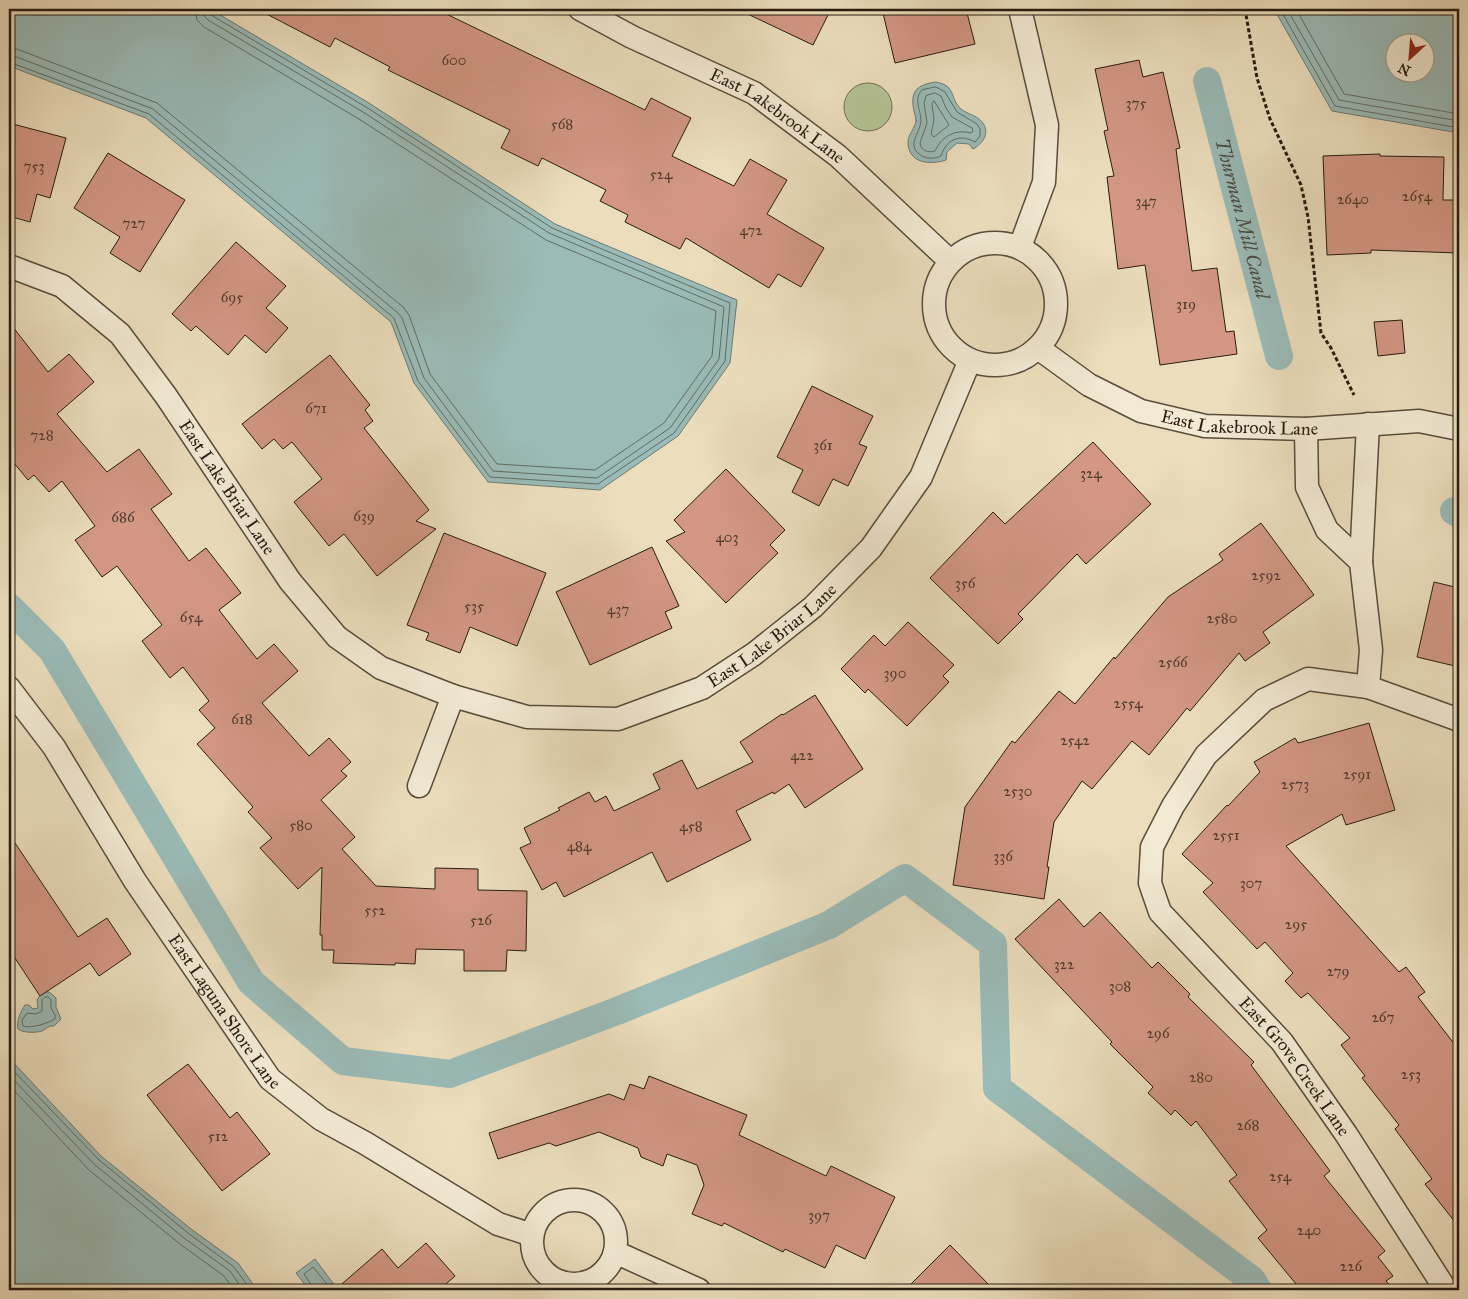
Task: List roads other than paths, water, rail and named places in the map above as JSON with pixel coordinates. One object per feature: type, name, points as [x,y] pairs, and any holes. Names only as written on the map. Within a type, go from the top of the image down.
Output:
[{"type":"street","name":"East Lakebrook Lane","points":[[580,9],[632,37],[754,93],[838,156],[950,261]]},
{"type":"street","points":[[1020,9],[1047,125],[1044,182],[1020,248]]},
{"type":"street","points":[[1002,242],[1020,248],[1037,258],[1049,274],[1056,293],[1056,313],[1050,332],[1038,348],[1023,358],[1006,364],[988,365],[970,360],[954,350],[945,339],[934,316],[933,296],[939,277],[950,261],[965,249],[983,243],[1002,242]]},
{"type":"street","name":"East Lake Briar Lane","points":[[9,266],[62,286],[120,334],[166,396],[290,581],[337,637],[381,668],[453,696],[527,717],[618,719],[702,688],[747,659],[813,607],[871,548],[921,477],[970,360]]},
{"type":"street","name":"East Lakebrook Lane","points":[[1038,348],[1088,385],[1141,411],[1205,426],[1306,429],[1419,421],[1459,429]]},
{"type":"street","points":[[1368,424],[1361,562],[1371,650],[1368,687],[1459,720]]},
{"type":"street","points":[[1306,429],[1307,488],[1327,530],[1361,562]]},
{"type":"street","name":"East Grove Creek Lane","points":[[1368,687],[1308,679],[1264,700],[1206,755],[1173,806],[1152,847],[1150,883],[1160,912],[1282,1042],[1346,1134],[1446,1290]]},
{"type":"street","name":"East Laguna Shore Lane","points":[[9,688],[54,747],[135,881],[270,1079],[321,1119],[366,1143],[498,1224],[532,1235]]},
{"type":"street","points":[[419,786],[453,696]]},
{"type":"street","points":[[569,1200],[582,1201],[595,1206],[606,1214],[613,1226],[616,1239],[615,1252],[610,1265],[600,1276],[587,1283],[573,1285],[558,1282],[546,1274],[537,1263],[532,1250],[532,1235],[536,1222],[544,1211],[556,1204],[569,1200]]},
{"type":"street","points":[[615,1252],[699,1290]]},
{"type":"water","points":[[9,9],[210,9],[369,103],[555,224],[737,300],[730,363],[678,436],[600,490],[488,482],[414,383],[391,322],[146,118],[9,66]]},
{"type":"water","points":[[1274,9],[1459,9],[1459,133],[1332,111]]},
{"type":"water","points":[[936,82],[950,89],[957,105],[963,111],[979,119],[986,129],[986,133],[980,144],[973,149],[969,144],[957,143],[947,152],[946,160],[927,162],[916,159],[912,155],[908,142],[916,121],[913,107],[915,91],[926,84]]},
{"type":"water","points":[[42,992],[49,992],[56,998],[56,1007],[61,1019],[54,1026],[39,1032],[26,1032],[18,1029],[18,1019],[25,1005],[29,1005],[33,1009],[38,1008],[37,1000]]},
{"type":"water","points":[[9,1058],[101,1156],[191,1229],[238,1263],[257,1290],[9,1290]]},
{"type":"water","points":[[315,1259],[338,1290],[309,1290],[296,1273]]},
{"type":"waterway","name":"Thurman Mill Canal","points":[[1207,81],[1279,356]]},
{"type":"waterway","name":"Thurman Mill Canal","points":[[1454,511],[1459,514]]},
{"type":"waterway","points":[[9,607],[52,650],[251,982],[343,1061],[450,1074],[617,1011],[829,925],[905,878],[993,944],[997,1088],[1252,1280],[1258,1290]]}]
